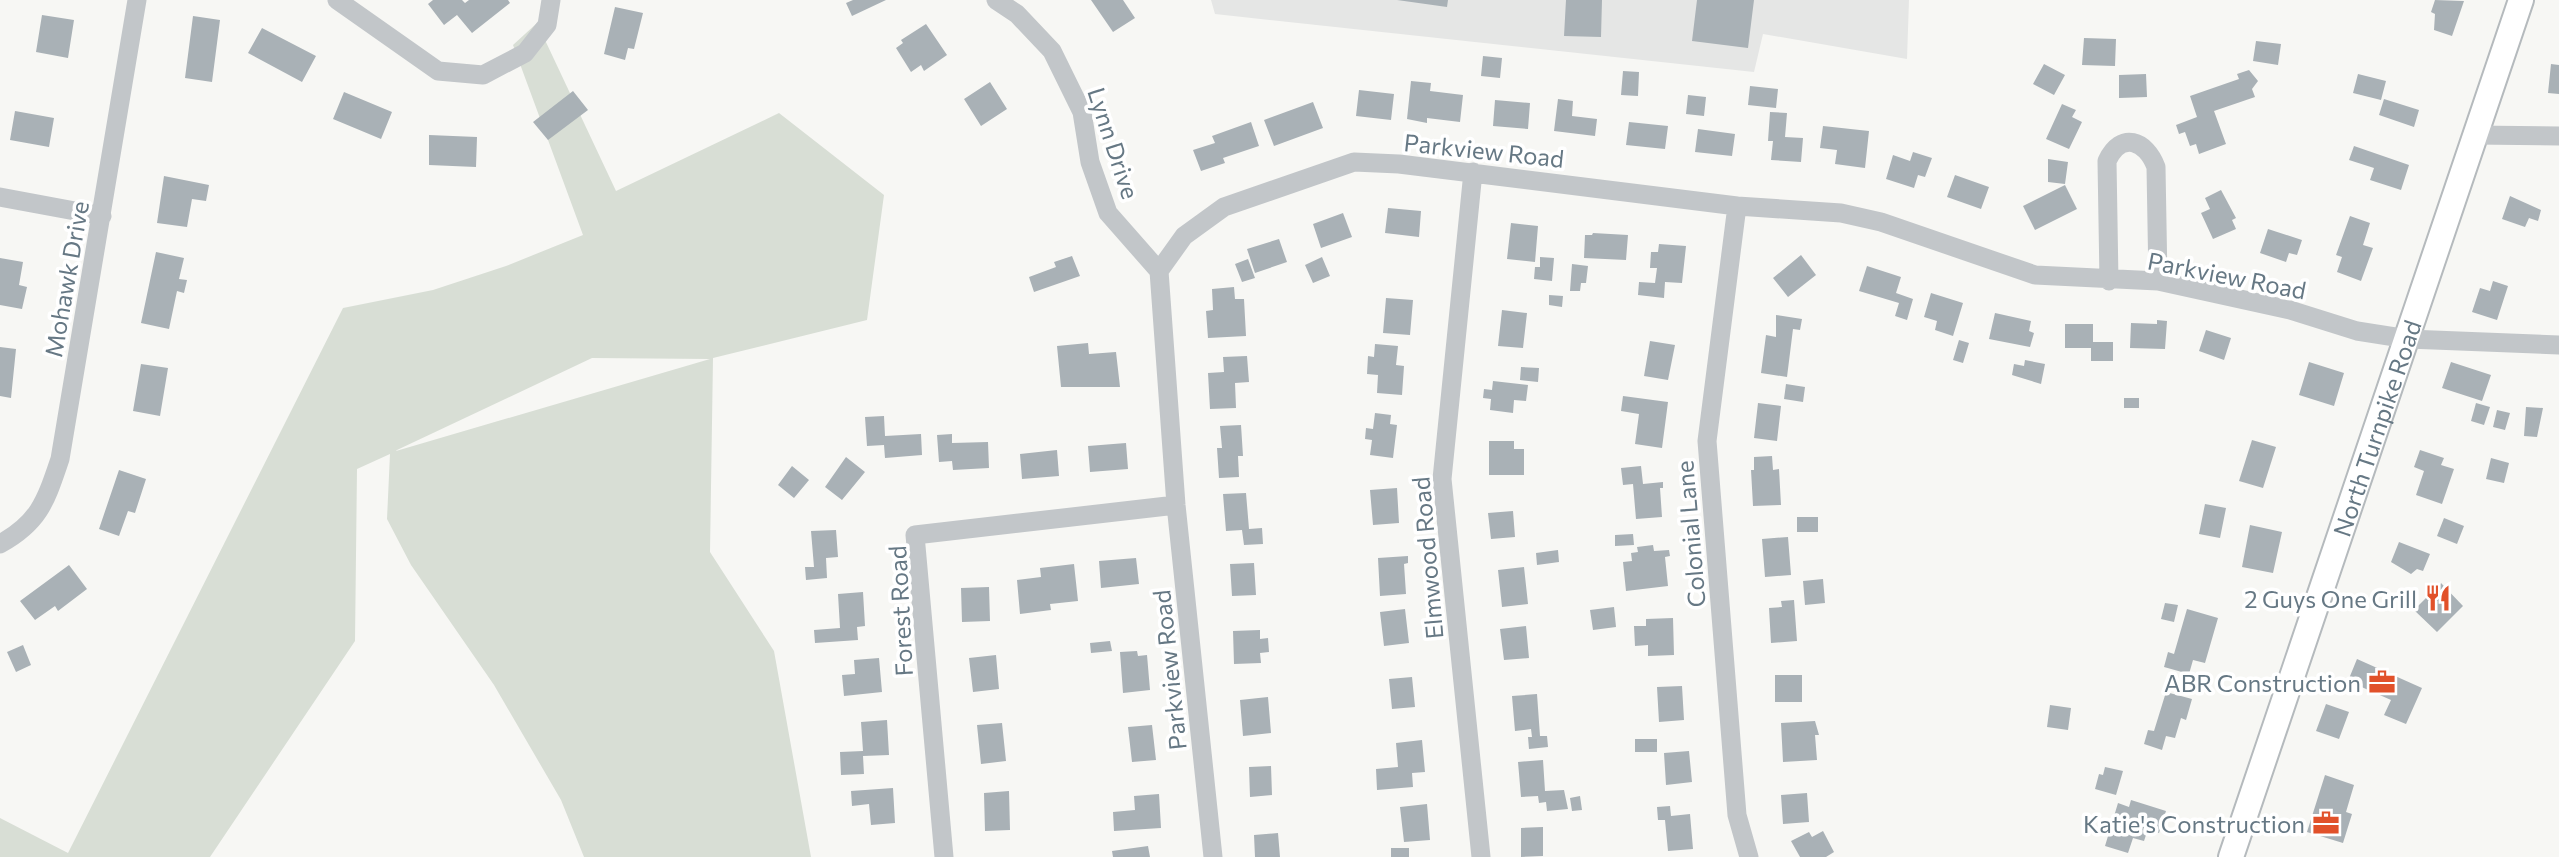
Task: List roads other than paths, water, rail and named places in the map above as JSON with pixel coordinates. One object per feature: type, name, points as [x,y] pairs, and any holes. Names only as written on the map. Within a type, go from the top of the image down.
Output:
[{"type":"main road","name":"North Turnpike Road","points":[[2231,857],[2407,339],[2473,135],[2521,0]]},
{"type":"street","name":"Mohawk Drive","points":[[0,544],[21,532],[44,506],[60,459],[137,0]]},
{"type":"street","points":[[337,0],[438,71],[483,75],[525,52],[547,25],[551,0]]},
{"type":"street","name":"Lynn Drive","points":[[996,0],[1017,14],[1052,51],[1082,112],[1090,162],[1108,213],[1159,271]]},
{"type":"street","points":[[2473,135],[2559,136]]},
{"type":"street","points":[[2109,281],[2107,161],[2113,149],[2126,142],[2136,142],[2150,151],[2157,167],[2158,281]]},
{"type":"street","name":"Parkview Road","points":[[1213,857],[1176,505],[1159,271],[1184,236],[1224,207],[1354,162],[1473,172],[1737,206],[1841,213],[1881,222],[2035,275],[2109,281],[2158,281],[2290,310],[2357,331],[2407,339],[2559,345]]},
{"type":"street","name":"Elmwood Road","points":[[1473,172],[1443,479],[1481,857]]},
{"type":"street","points":[[0,197],[102,216]]},
{"type":"street","name":"Colonial Lane","points":[[1737,206],[1707,441],[1737,815],[1749,857]]},
{"type":"street","name":"Forest Road","points":[[944,857],[915,535],[1176,505]]},
{"type":"place","name":"2 Guys One Grill","points":[[2438,598]]},
{"type":"place","name":"ABR Construction","points":[[2382,682]]},
{"type":"place","name":"Katie's Construction","points":[[2326,823]]}]
